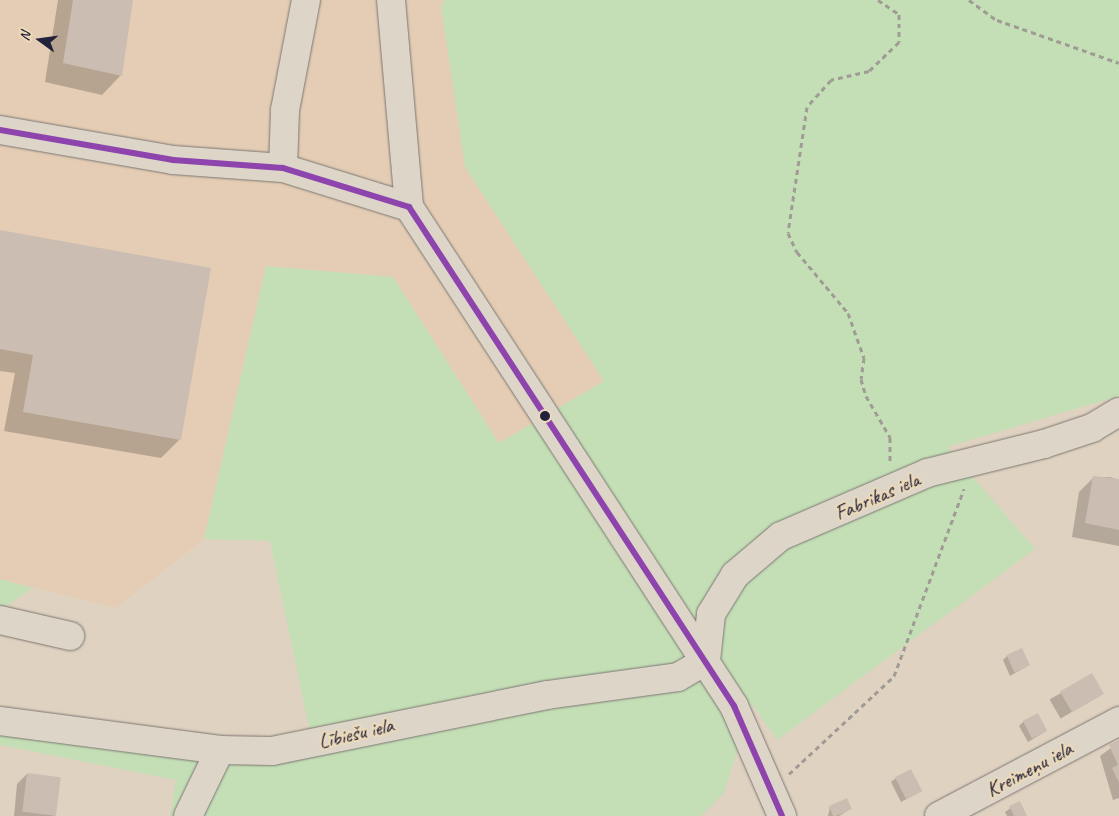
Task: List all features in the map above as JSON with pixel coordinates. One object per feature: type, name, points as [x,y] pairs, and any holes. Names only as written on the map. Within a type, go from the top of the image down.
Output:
[{"type":"street","points":[[283,168],[285,110],[306,0]]},
{"type":"street","points":[[391,0],[409,207],[544,409],[734,706],[782,816]]},
{"type":"street","points":[[0,130],[173,160],[283,168],[409,207]]},
{"type":"street","name":"Fabrikas iela","points":[[706,661],[711,614],[735,575],[781,536],[927,473],[972,464],[1092,428],[1119,412]]},
{"type":"street","points":[[0,620],[70,636]]},
{"type":"street","name":"Lībiešu iela","points":[[0,721],[220,750],[272,751],[547,695],[678,677],[706,661]]},
{"type":"street","name":"Kreimeņu iela","points":[[939,816],[1119,721]]},
{"type":"street","points":[[188,816],[220,750]]},
{"type":"path","points":[[878,0],[899,14],[899,42],[869,71],[831,80],[807,107],[788,233],[807,266],[848,313],[864,358],[861,379],[890,437],[891,488]]},
{"type":"path","points":[[969,0],[997,20],[1119,64]]},
{"type":"path","points":[[771,789],[894,676],[972,464]]},
{"type":"shaded area","points":[[0,0],[445,0],[465,167],[604,381],[499,443],[393,277],[266,266],[204,539],[116,608],[0,579]]},
{"type":"green space","points":[[445,0],[1119,0],[1119,396],[947,447],[1035,549],[777,740],[752,704],[724,793],[701,816],[170,816],[176,780],[0,745],[0,727],[314,751],[270,541],[204,539],[266,266],[393,277],[499,443],[604,381],[465,167],[441,6]]},
{"type":"green space","points":[[0,579],[32,588],[0,611]]},
{"type":"building","points":[[73,0],[133,0],[122,76],[63,63]]},
{"type":"building","points":[[0,230],[211,268],[181,440],[23,412],[33,355],[0,349]]},
{"type":"building","points":[[1093,476],[1119,479],[1119,530],[1085,523]]},
{"type":"building","points":[[1022,648],[1030,665],[1015,672],[1007,655]]},
{"type":"building","points":[[1092,673],[1104,694],[1072,712],[1060,692]]},
{"type":"building","points":[[1038,713],[1047,731],[1032,739],[1023,721]]},
{"type":"building","points":[[1119,740],[1119,783],[1112,768],[1118,765],[1109,745]]},
{"type":"building","points":[[911,769],[922,791],[906,799],[895,777]]},
{"type":"building","points":[[27,773],[61,777],[56,816],[22,812]]},
{"type":"building","points":[[847,798],[852,809],[833,816],[829,806]]},
{"type":"building","points":[[1020,801],[1027,816],[1014,816],[1009,806]]},
{"type":"transit line","points":[[0,130],[173,160],[283,168],[409,207],[734,706],[782,816]]}]
